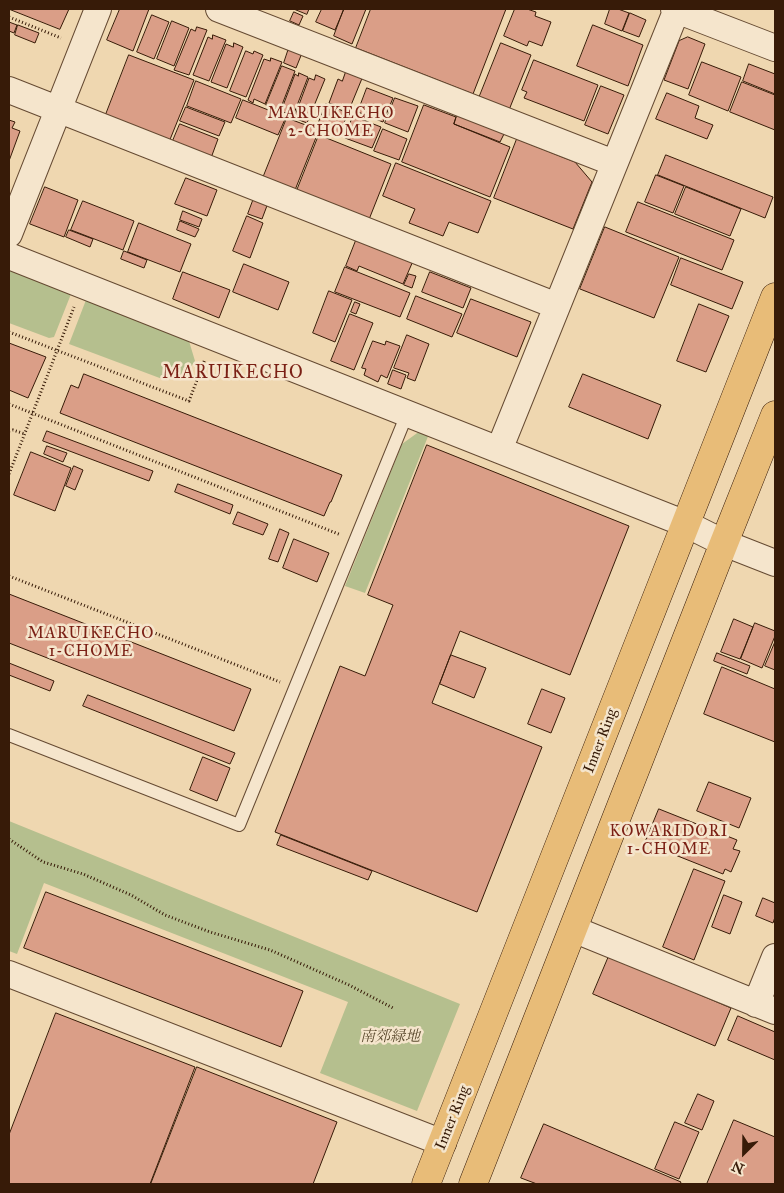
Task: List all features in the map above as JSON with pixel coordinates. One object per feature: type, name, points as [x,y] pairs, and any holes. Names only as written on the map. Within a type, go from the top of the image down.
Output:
[{"type":"main road","name":"Inner Ring","points":[[426,1184],[775,297]]},
{"type":"main road","points":[[473,1184],[775,415]]},
{"type":"street","points":[[9,234],[98,9]]},
{"type":"street","points":[[219,9],[614,163]]},
{"type":"street","points":[[499,450],[676,9],[775,48]]},
{"type":"street","points":[[9,90],[557,306]]},
{"type":"street","points":[[9,256],[686,524],[724,543],[775,564]]},
{"type":"street","points":[[573,929],[766,1007],[775,957]]},
{"type":"street","points":[[9,974],[443,1143]]},
{"type":"lane","points":[[9,735],[239,825],[407,414]]},
{"type":"path","points":[[9,18],[83,47]]},
{"type":"path","points":[[9,474],[83,286]]},
{"type":"path","points":[[9,332],[189,401],[214,338]]},
{"type":"path","points":[[9,404],[356,540]]},
{"type":"path","points":[[9,432],[13,430],[25,434]]},
{"type":"path","points":[[9,576],[295,688]]},
{"type":"path","points":[[9,839],[44,862],[84,874],[130,895],[165,915],[210,932],[270,950],[348,985],[393,1008]]},
{"type":"green space","points":[[9,269],[71,294],[54,337],[49,338],[9,323]]},
{"type":"green space","points":[[86,300],[189,341],[195,361],[183,378],[165,380],[69,344]]},
{"type":"green space","points":[[420,431],[429,434],[365,593],[345,586],[402,444]]},
{"type":"green space","name":"南郊緑地","points":[[9,821],[460,1004],[417,1111],[320,1073],[348,1002],[44,883],[17,954],[9,951]]},
{"type":"building","points":[[9,9],[69,9],[60,29]]},
{"type":"building","points":[[120,9],[149,9],[133,51],[107,40]]},
{"type":"building","points":[[294,9],[309,9],[307,14]]},
{"type":"building","points":[[322,9],[344,9],[335,30],[316,22]]},
{"type":"building","points":[[344,9],[366,9],[352,44],[334,36]]},
{"type":"building","points":[[371,9],[506,9],[473,94],[356,48]]},
{"type":"building","points":[[515,9],[527,9],[536,12],[535,16],[551,22],[542,46],[529,41],[527,46],[504,36]]},
{"type":"building","points":[[610,9],[618,9],[629,13],[622,31],[605,24]]},
{"type":"building","points":[[294,12],[303,16],[299,25],[290,21]]},
{"type":"building","points":[[630,13],[646,20],[639,37],[623,31]]},
{"type":"building","points":[[152,15],[169,22],[154,59],[137,52]]},
{"type":"building","points":[[172,21],[189,28],[174,66],[157,59]]},
{"type":"building","points":[[9,22],[17,25],[14,33],[9,31]]},
{"type":"building","points":[[18,25],[39,33],[35,43],[15,35]]},
{"type":"building","points":[[593,25],[643,45],[628,86],[577,66]]},
{"type":"building","points":[[197,27],[207,30],[189,75],[174,70],[191,29],[195,31]]},
{"type":"building","points":[[213,35],[226,40],[209,81],[193,75],[208,37],[212,39]]},
{"type":"building","points":[[688,37],[705,44],[688,89],[664,80],[679,41]]},
{"type":"building","points":[[234,43],[243,47],[227,88],[211,82],[226,44],[233,47]]},
{"type":"building","points":[[501,43],[531,55],[509,110],[479,98]]},
{"type":"building","points":[[289,48],[302,53],[296,68],[284,63]]},
{"type":"building","points":[[246,51],[253,54],[254,51],[263,55],[246,97],[230,91]]},
{"type":"building","points":[[129,55],[194,80],[169,142],[105,117]]},
{"type":"building","points":[[271,58],[282,62],[265,104],[254,99],[253,103],[248,100],[264,59],[270,61]]},
{"type":"building","points":[[534,60],[598,85],[584,121],[524,98],[527,92],[522,90]]},
{"type":"building","points":[[702,62],[741,77],[728,111],[689,95]]},
{"type":"building","points":[[749,64],[775,74],[775,94],[743,81]]},
{"type":"building","points":[[282,66],[295,71],[280,110],[266,105]]},
{"type":"building","points":[[347,69],[363,76],[349,110],[329,103],[338,79],[342,81]]},
{"type":"building","points":[[299,73],[308,77],[293,116],[281,111],[295,74],[298,76]]},
{"type":"building","points":[[316,75],[325,79],[307,123],[294,118],[309,78],[314,80]]},
{"type":"building","points":[[196,81],[241,99],[231,123],[187,106]]},
{"type":"building","points":[[742,82],[775,95],[775,130],[730,112]]},
{"type":"building","points":[[601,86],[624,95],[608,134],[585,125]]},
{"type":"building","points":[[367,88],[393,98],[383,122],[358,112]]},
{"type":"building","points":[[667,93],[699,106],[695,118],[713,125],[707,139],[656,119]]},
{"type":"building","points":[[395,98],[418,106],[408,132],[385,123]]},
{"type":"building","points":[[243,100],[286,117],[278,135],[236,118]]},
{"type":"building","points":[[326,104],[348,113],[339,135],[317,127]]},
{"type":"building","points":[[424,105],[456,117],[454,124],[510,147],[490,197],[402,162]]},
{"type":"building","points":[[186,107],[225,122],[219,136],[180,121]]},
{"type":"building","points":[[458,113],[505,132],[500,142],[454,124]]},
{"type":"building","points":[[353,116],[381,127],[372,148],[345,138]]},
{"type":"building","points":[[287,118],[319,130],[295,190],[263,178]]},
{"type":"building","points":[[9,120],[15,122],[12,128],[20,131],[9,161]]},
{"type":"building","points":[[180,124],[218,139],[211,158],[172,143]]},
{"type":"building","points":[[383,129],[407,139],[399,160],[374,151]]},
{"type":"building","points":[[319,135],[391,164],[368,222],[296,193]]},
{"type":"building","points":[[517,139],[575,162],[592,182],[573,229],[494,198]]},
{"type":"building","points":[[666,155],[773,197],[765,218],[658,175]]},
{"type":"building","points":[[396,163],[491,201],[478,233],[449,222],[443,236],[409,223],[415,209],[383,196]]},
{"type":"building","points":[[656,175],[684,186],[673,213],[645,202]]},
{"type":"building","points":[[186,178],[217,190],[207,216],[175,204]]},
{"type":"building","points":[[45,187],[78,200],[64,237],[30,224]]},
{"type":"building","points":[[686,187],[741,209],[730,236],[675,214]]},
{"type":"building","points":[[254,198],[268,203],[262,219],[248,214]]},
{"type":"building","points":[[83,201],[134,221],[123,250],[71,230]]},
{"type":"building","points":[[638,202],[734,240],[722,270],[626,232]]},
{"type":"building","points":[[183,211],[202,219],[199,227],[180,220]]},
{"type":"building","points":[[247,216],[263,223],[250,258],[233,251]]},
{"type":"building","points":[[180,221],[199,229],[195,237],[177,230]]},
{"type":"building","points":[[139,223],[191,244],[180,272],[128,252]]},
{"type":"building","points":[[605,227],[679,257],[654,318],[580,289]]},
{"type":"building","points":[[69,230],[93,239],[90,247],[66,237]]},
{"type":"building","points":[[357,238],[413,261],[403,284],[359,266],[357,271],[346,266]]},
{"type":"building","points":[[124,251],[147,260],[144,268],[121,259]]},
{"type":"building","points":[[681,258],[743,282],[732,309],[671,285]]},
{"type":"building","points":[[244,264],[289,282],[278,310],[233,292]]},
{"type":"building","points":[[345,267],[410,293],[400,317],[335,292]]},
{"type":"building","points":[[183,272],[230,290],[219,318],[173,299]]},
{"type":"building","points":[[430,272],[471,288],[463,308],[422,292]]},
{"type":"building","points":[[409,274],[416,276],[412,288],[404,285]]},
{"type":"building","points":[[329,291],[352,300],[335,342],[313,333]]},
{"type":"building","points":[[416,296],[462,314],[452,337],[407,319]]},
{"type":"building","points":[[471,299],[531,322],[517,357],[457,333]]},
{"type":"building","points":[[355,302],[360,304],[356,314],[351,312]]},
{"type":"building","points":[[699,304],[729,316],[706,372],[677,361]]},
{"type":"building","points":[[350,314],[373,323],[354,370],[331,361]]},
{"type":"building","points":[[407,335],[429,344],[415,381],[407,378],[409,373],[394,368]]},
{"type":"building","points":[[373,341],[385,345],[386,341],[400,346],[387,378],[381,375],[378,382],[364,375],[366,369],[362,368]]},
{"type":"building","points":[[9,343],[46,357],[28,398],[9,390]]},
{"type":"building","points":[[393,370],[406,375],[401,389],[388,384]]},
{"type":"building","points":[[84,374],[342,475],[324,516],[60,413],[71,385],[78,388]]},
{"type":"building","points":[[583,374],[661,405],[648,439],[569,407]]},
{"type":"building","points":[[47,431],[153,471],[149,481],[43,441]]},
{"type":"building","points":[[427,445],[629,526],[570,675],[460,631],[432,703],[542,747],[477,912],[275,832],[340,666],[365,676],[393,605],[368,595]]},
{"type":"building","points":[[47,446],[67,453],[63,462],[44,454]]},
{"type":"building","points":[[31,452],[71,468],[55,511],[14,495]]},
{"type":"building","points":[[74,466],[83,470],[75,490],[66,486]]},
{"type":"building","points":[[178,484],[233,505],[230,514],[175,492]]},
{"type":"building","points":[[238,512],[268,524],[263,535],[233,524]]},
{"type":"building","points":[[280,529],[289,533],[278,562],[269,559]]},
{"type":"building","points":[[294,539],[329,553],[317,582],[283,568]]},
{"type":"building","points":[[9,594],[251,689],[234,731],[9,643]]},
{"type":"building","points":[[734,619],[753,627],[740,659],[721,652]]},
{"type":"building","points":[[755,623],[775,631],[775,636],[762,668],[741,659]]},
{"type":"building","points":[[775,642],[775,670],[765,666]]},
{"type":"building","points":[[717,653],[750,666],[747,674],[714,661]]},
{"type":"building","points":[[451,655],[486,668],[474,698],[440,684]]},
{"type":"building","points":[[9,663],[54,681],[50,691],[9,675]]},
{"type":"building","points":[[722,667],[775,689],[775,742],[704,714]]},
{"type":"building","points":[[542,689],[565,698],[551,733],[528,724]]},
{"type":"building","points":[[88,695],[235,753],[230,764],[83,706]]},
{"type":"building","points":[[203,757],[230,768],[217,801],[190,790]]},
{"type":"building","points":[[709,782],[751,798],[739,828],[697,811]]},
{"type":"building","points":[[659,809],[737,840],[733,849],[740,851],[731,872],[725,869],[723,874],[645,843]]},
{"type":"building","points":[[281,835],[372,871],[368,880],[277,845]]},
{"type":"building","points":[[694,869],[725,881],[694,960],[663,947]]},
{"type":"building","points":[[46,892],[303,991],[281,1047],[24,948]]},
{"type":"building","points":[[724,895],[742,902],[730,934],[712,927]]},
{"type":"building","points":[[763,898],[775,903],[773,923],[756,916]]},
{"type":"building","points":[[609,956],[731,1008],[715,1046],[593,994]]},
{"type":"building","points":[[56,1013],[195,1067],[150,1184],[9,1184],[9,1135]]},
{"type":"building","points":[[738,1016],[775,1032],[775,1060],[728,1040]]},
{"type":"building","points":[[197,1067],[337,1122],[313,1184],[151,1184]]},
{"type":"building","points":[[698,1094],[714,1101],[702,1130],[685,1123]]},
{"type":"building","points":[[734,1120],[775,1137],[775,1184],[707,1184]]},
{"type":"building","points":[[675,1122],[699,1132],[679,1179],[655,1169]]},
{"type":"building","points":[[544,1124],[681,1182],[680,1184],[537,1184],[521,1178]]},
{"type":"district","name":"MARUIKECHO 2-CHOME","points":[[331,123]]},
{"type":"district","name":"MARUIKECHO","points":[[233,374]]},
{"type":"district","name":"MARUIKECHO 1-CHOME","points":[[91,643]]},
{"type":"district","name":"KOWARIDORI 1-CHOME","points":[[669,841]]}]
